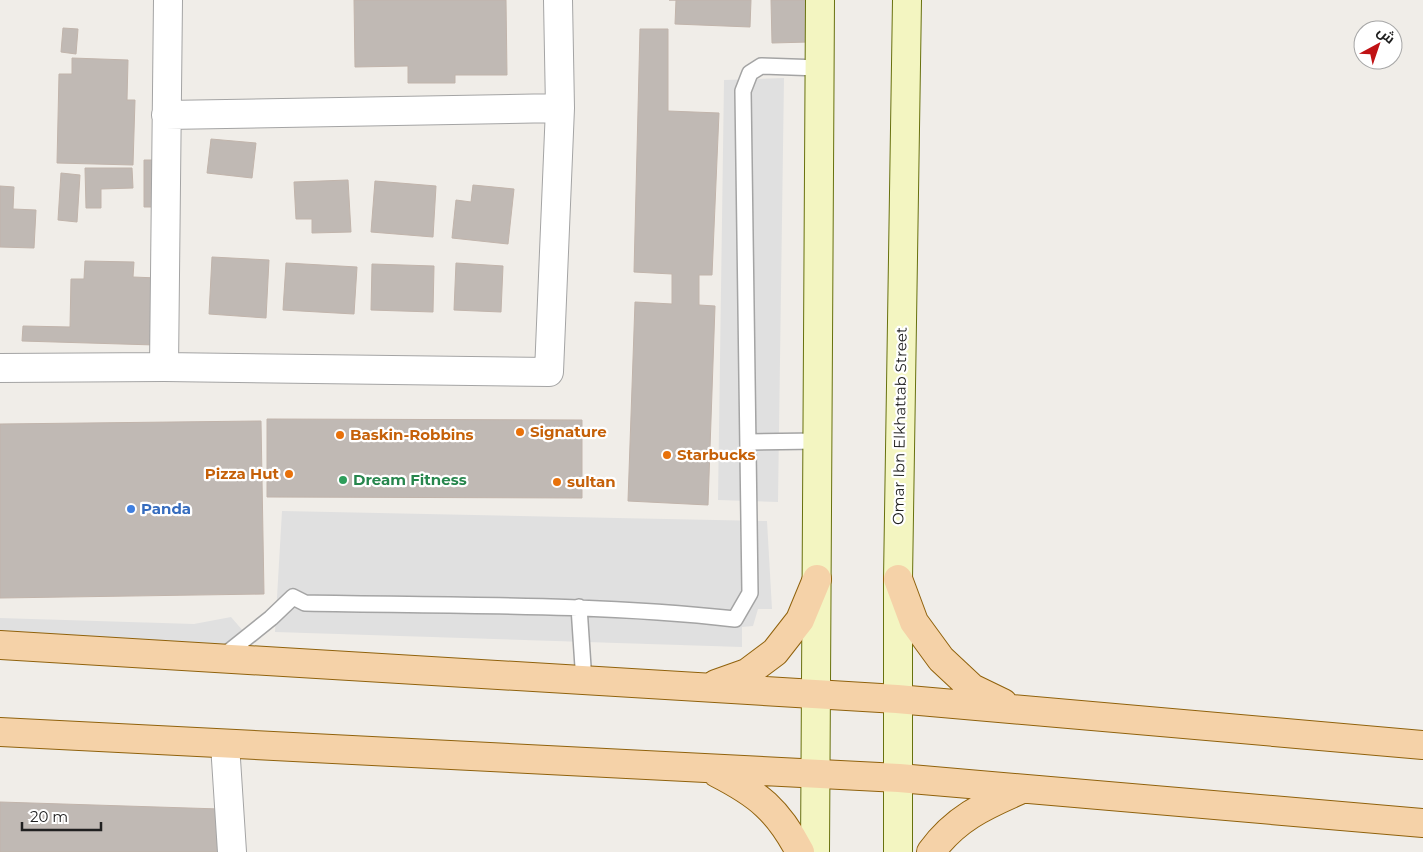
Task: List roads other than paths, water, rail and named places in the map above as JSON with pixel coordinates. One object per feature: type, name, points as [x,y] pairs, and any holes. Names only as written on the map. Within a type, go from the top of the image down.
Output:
[{"type":"main road","points":[[705,688],[747,674],[775,652],[800,620],[817,579]]},
{"type":"main road","points":[[898,579],[914,622],[942,659],[972,688],[1016,710]]},
{"type":"main road","points":[[0,645],[584,682],[897,699],[1423,745]]},
{"type":"main road","points":[[0,732],[899,778],[1423,823]]},
{"type":"main road","points":[[706,768],[749,790],[777,815],[800,852]]},
{"type":"main road","points":[[931,852],[944,834],[979,807],[1024,789]]},
{"type":"street","points":[[164,367],[168,0]]},
{"type":"street","points":[[0,368],[164,367],[549,372],[560,108],[558,0]]},
{"type":"street","points":[[815,852],[820,0]]},
{"type":"street","name":"Omar Ibn Elkhattab Street","points":[[898,852],[898,579],[907,0]]},
{"type":"street","points":[[166,115],[560,108]]},
{"type":"street","points":[[225,744],[232,852]]},
{"type":"lane","points":[[220,659],[272,618],[293,597],[305,603],[579,607],[735,619],[750,593],[743,92],[750,73],[761,66],[820,68]]},
{"type":"lane","points":[[748,442],[818,441]]},
{"type":"lane","points":[[579,607],[584,682]]},
{"type":"place","name":"Signature","points":[[520,432]]},
{"type":"place","name":"Baskin-Robbins","points":[[340,435]]},
{"type":"place","name":"Starbucks","points":[[667,455]]},
{"type":"place","name":"Pizza Hut","points":[[289,474]]},
{"type":"place","name":"Dream Fitness","points":[[343,480]]},
{"type":"place","name":"sultan","points":[[557,482]]},
{"type":"place","name":"Panda","points":[[131,509]]}]
